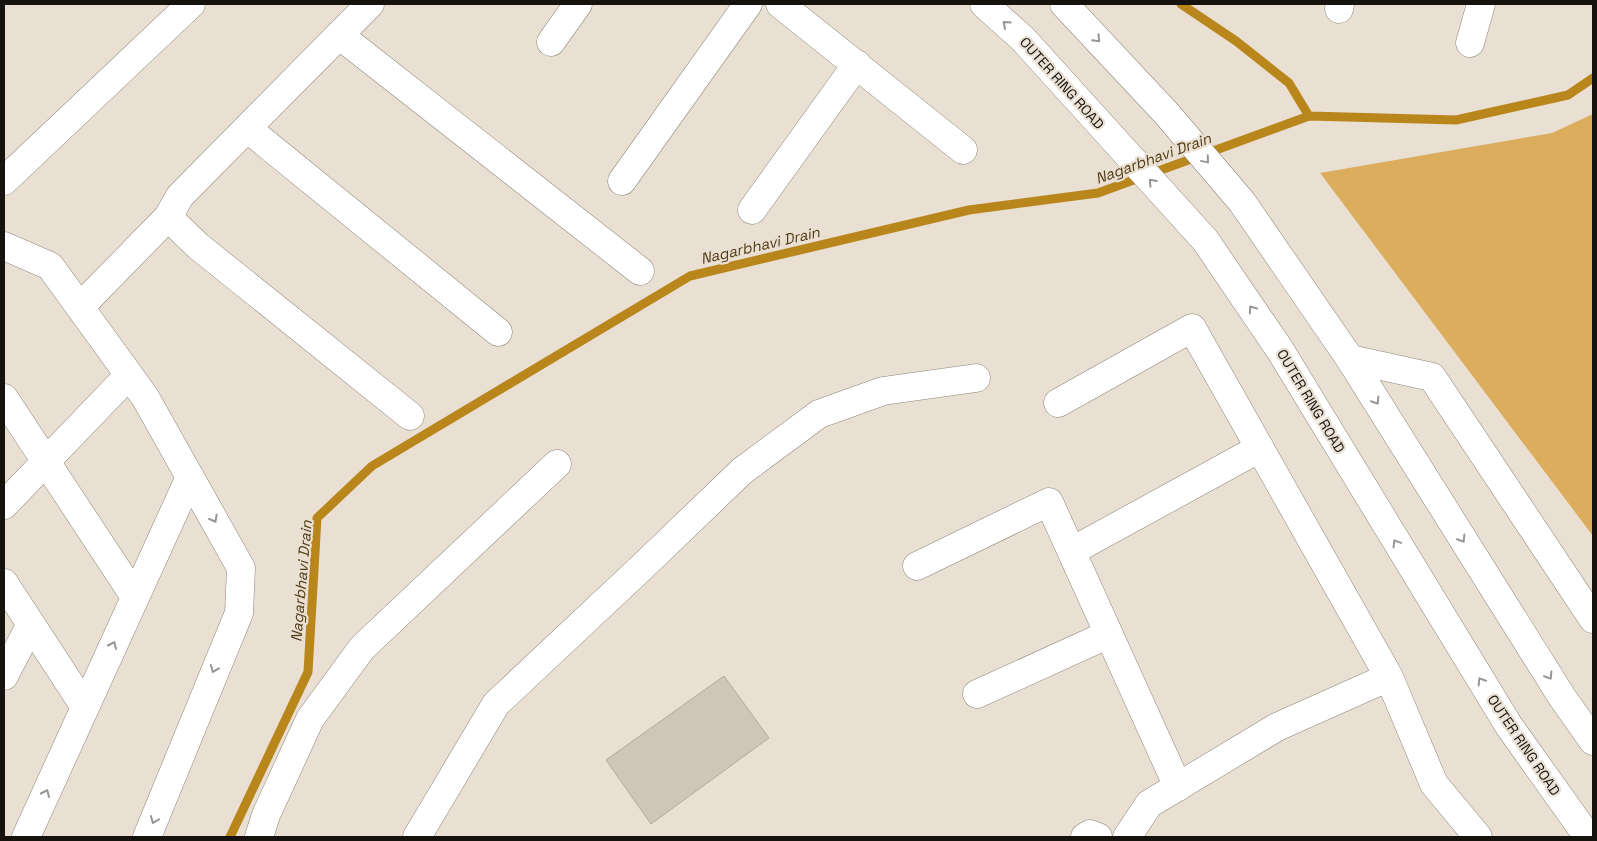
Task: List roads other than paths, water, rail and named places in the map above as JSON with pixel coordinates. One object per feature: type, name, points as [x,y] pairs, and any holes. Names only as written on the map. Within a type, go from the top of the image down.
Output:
[{"type":"main road","points":[[4,182],[191,4]]},
{"type":"main road","points":[[551,42],[578,4]]},
{"type":"main road","points":[[622,181],[748,4]]},
{"type":"main road","points":[[780,4],[963,150]]},
{"type":"main road","name":"OUTER RING ROAD","points":[[984,4],[1023,39],[1204,240],[1280,350],[1509,726],[1588,837]]},
{"type":"main road","points":[[1064,4],[1167,114],[1235,195],[1350,359],[1562,697],[1593,741]]},
{"type":"main road","points":[[1470,43],[1481,4]]},
{"type":"main road","points":[[80,306],[168,217],[180,196],[248,129],[339,35],[364,6]]},
{"type":"main road","points":[[339,35],[640,271]]},
{"type":"main road","points":[[752,210],[856,64]]},
{"type":"main road","points":[[248,129],[498,332]]},
{"type":"main road","points":[[168,217],[198,246],[410,416]]},
{"type":"main road","points":[[4,246],[50,266],[80,306],[146,397],[241,568],[239,613],[147,837]]},
{"type":"main road","points":[[1058,402],[1192,328],[1389,677],[1434,784],[1478,837]]},
{"type":"main road","points":[[1350,359],[1432,376],[1593,619]]},
{"type":"main road","points":[[4,505],[129,375]]},
{"type":"main road","points":[[417,837],[496,704],[642,568],[742,471],[818,414],[883,391],[976,378]]},
{"type":"main road","points":[[4,398],[135,597]]},
{"type":"main road","points":[[1072,551],[1260,448]]},
{"type":"main road","points":[[259,837],[266,815],[310,719],[362,648],[557,464]]},
{"type":"main road","points":[[26,837],[190,477]]},
{"type":"main road","points":[[918,566],[1049,502],[1178,787]]},
{"type":"main road","points":[[4,583],[85,708]]},
{"type":"main road","points":[[4,676],[30,624]]},
{"type":"main road","points":[[978,694],[1109,634]]},
{"type":"main road","points":[[1127,837],[1150,804],[1277,727],[1389,677]]},
{"type":"main road","points":[[1084,837],[1090,834],[1098,837]]},
{"type":"waterway","points":[[1181,4],[1236,41],[1289,83],[1309,116]]},
{"type":"waterway","name":"Nagarbhavi Drain","points":[[230,837],[308,672],[317,518],[372,466],[690,276],[969,210],[1098,193],[1309,116],[1456,120],[1568,95],[1593,78]]}]
